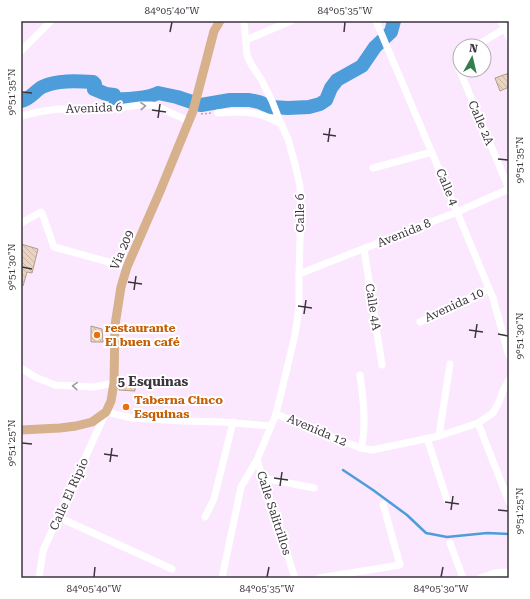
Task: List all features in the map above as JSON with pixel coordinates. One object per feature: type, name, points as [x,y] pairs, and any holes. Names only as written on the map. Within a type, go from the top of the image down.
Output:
[{"type":"main road","name":"Vía 209","points":[[106,412],[111,401],[114,383],[115,325],[121,287],[127,267],[191,114],[198,94],[214,31],[220,21]]},
{"type":"main road","points":[[21,430],[76,426],[92,422],[106,412]]},
{"type":"street","points":[[21,51],[51,21]]},
{"type":"street","name":"Calle 6","points":[[244,21],[247,55],[272,101],[280,124],[288,139],[300,186],[301,208],[298,274],[299,308],[295,335],[276,414]]},
{"type":"street","points":[[246,40],[291,21]]},
{"type":"street","name":"Calle 4","points":[[376,21],[493,298],[509,356]]},
{"type":"street","points":[[501,21],[509,38]]},
{"type":"street","points":[[489,38],[504,29]]},
{"type":"street","name":"Calle 2A","points":[[463,78],[509,189]]},
{"type":"street","name":"Avenida 6","points":[[21,116],[58,109],[103,110],[140,105],[152,105],[191,114]]},
{"type":"street","points":[[218,113],[235,111],[263,115],[280,124]]},
{"type":"street","points":[[373,168],[432,152]]},
{"type":"street","name":"Avenida 8","points":[[298,274],[457,212],[509,189]]},
{"type":"street","points":[[21,223],[41,212],[54,247],[127,267]]},
{"type":"street","name":"Calle 4A","points":[[364,249],[382,365]]},
{"type":"street","name":"Avenida 10","points":[[420,322],[489,289]]},
{"type":"street","points":[[439,436],[450,364]]},
{"type":"street","points":[[21,368],[36,377],[55,385],[94,387],[114,383]]},
{"type":"street","points":[[360,375],[363,423],[363,441],[361,448]]},
{"type":"street","name":"Avenida 12","points":[[106,412],[132,418],[234,422],[271,426],[276,414],[339,440],[361,448],[372,450],[439,436],[478,423],[492,413],[509,380]]},
{"type":"street","name":"Calle El Ripio","points":[[40,578],[43,551],[106,412]]},
{"type":"street","points":[[205,517],[214,499],[234,422]]},
{"type":"street","points":[[478,423],[509,502]]},
{"type":"street","name":"Calle Salitrillos","points":[[271,426],[257,460],[295,578]]},
{"type":"street","points":[[427,438],[447,500]]},
{"type":"street","points":[[222,578],[241,487],[257,460]]},
{"type":"street","points":[[263,478],[314,488]]},
{"type":"street","points":[[319,578],[400,565],[383,504]]},
{"type":"street","points":[[58,517],[172,569]]},
{"type":"street","points":[[450,543],[463,578]]},
{"type":"street","points":[[480,578],[495,573],[507,574]]},
{"type":"path","points":[[191,114],[218,113]]},
{"type":"building","points":[[509,73],[509,87],[500,91],[495,78]]},
{"type":"building","points":[[21,244],[38,249],[32,273],[27,272],[23,286],[21,286]]},
{"type":"building","name":"restaurante El buen café","points":[[91,326],[102,329],[103,342],[91,342]]},
{"type":"building","points":[[120,384],[135,385],[135,391],[119,390]]},
{"type":"waterway","points":[[21,101],[27,99],[42,87],[60,82],[80,81],[93,82],[95,84],[94,89],[106,94],[114,95],[115,99],[137,98],[158,93],[177,97],[201,105],[230,100],[249,100],[271,107],[309,107],[320,104],[326,100],[331,88],[337,80],[362,66],[375,47],[391,32],[394,21]]},
{"type":"waterway","points":[[343,470],[407,515],[426,533],[447,537],[487,533],[509,534]]},
{"type":"place","name":"restaurante El buen café","points":[[97,335]]},
{"type":"place","name":"Taberna Cinco Esquinas","points":[[126,407]]},
{"type":"district","name":"5 Esquinas","points":[[153,381]]}]
